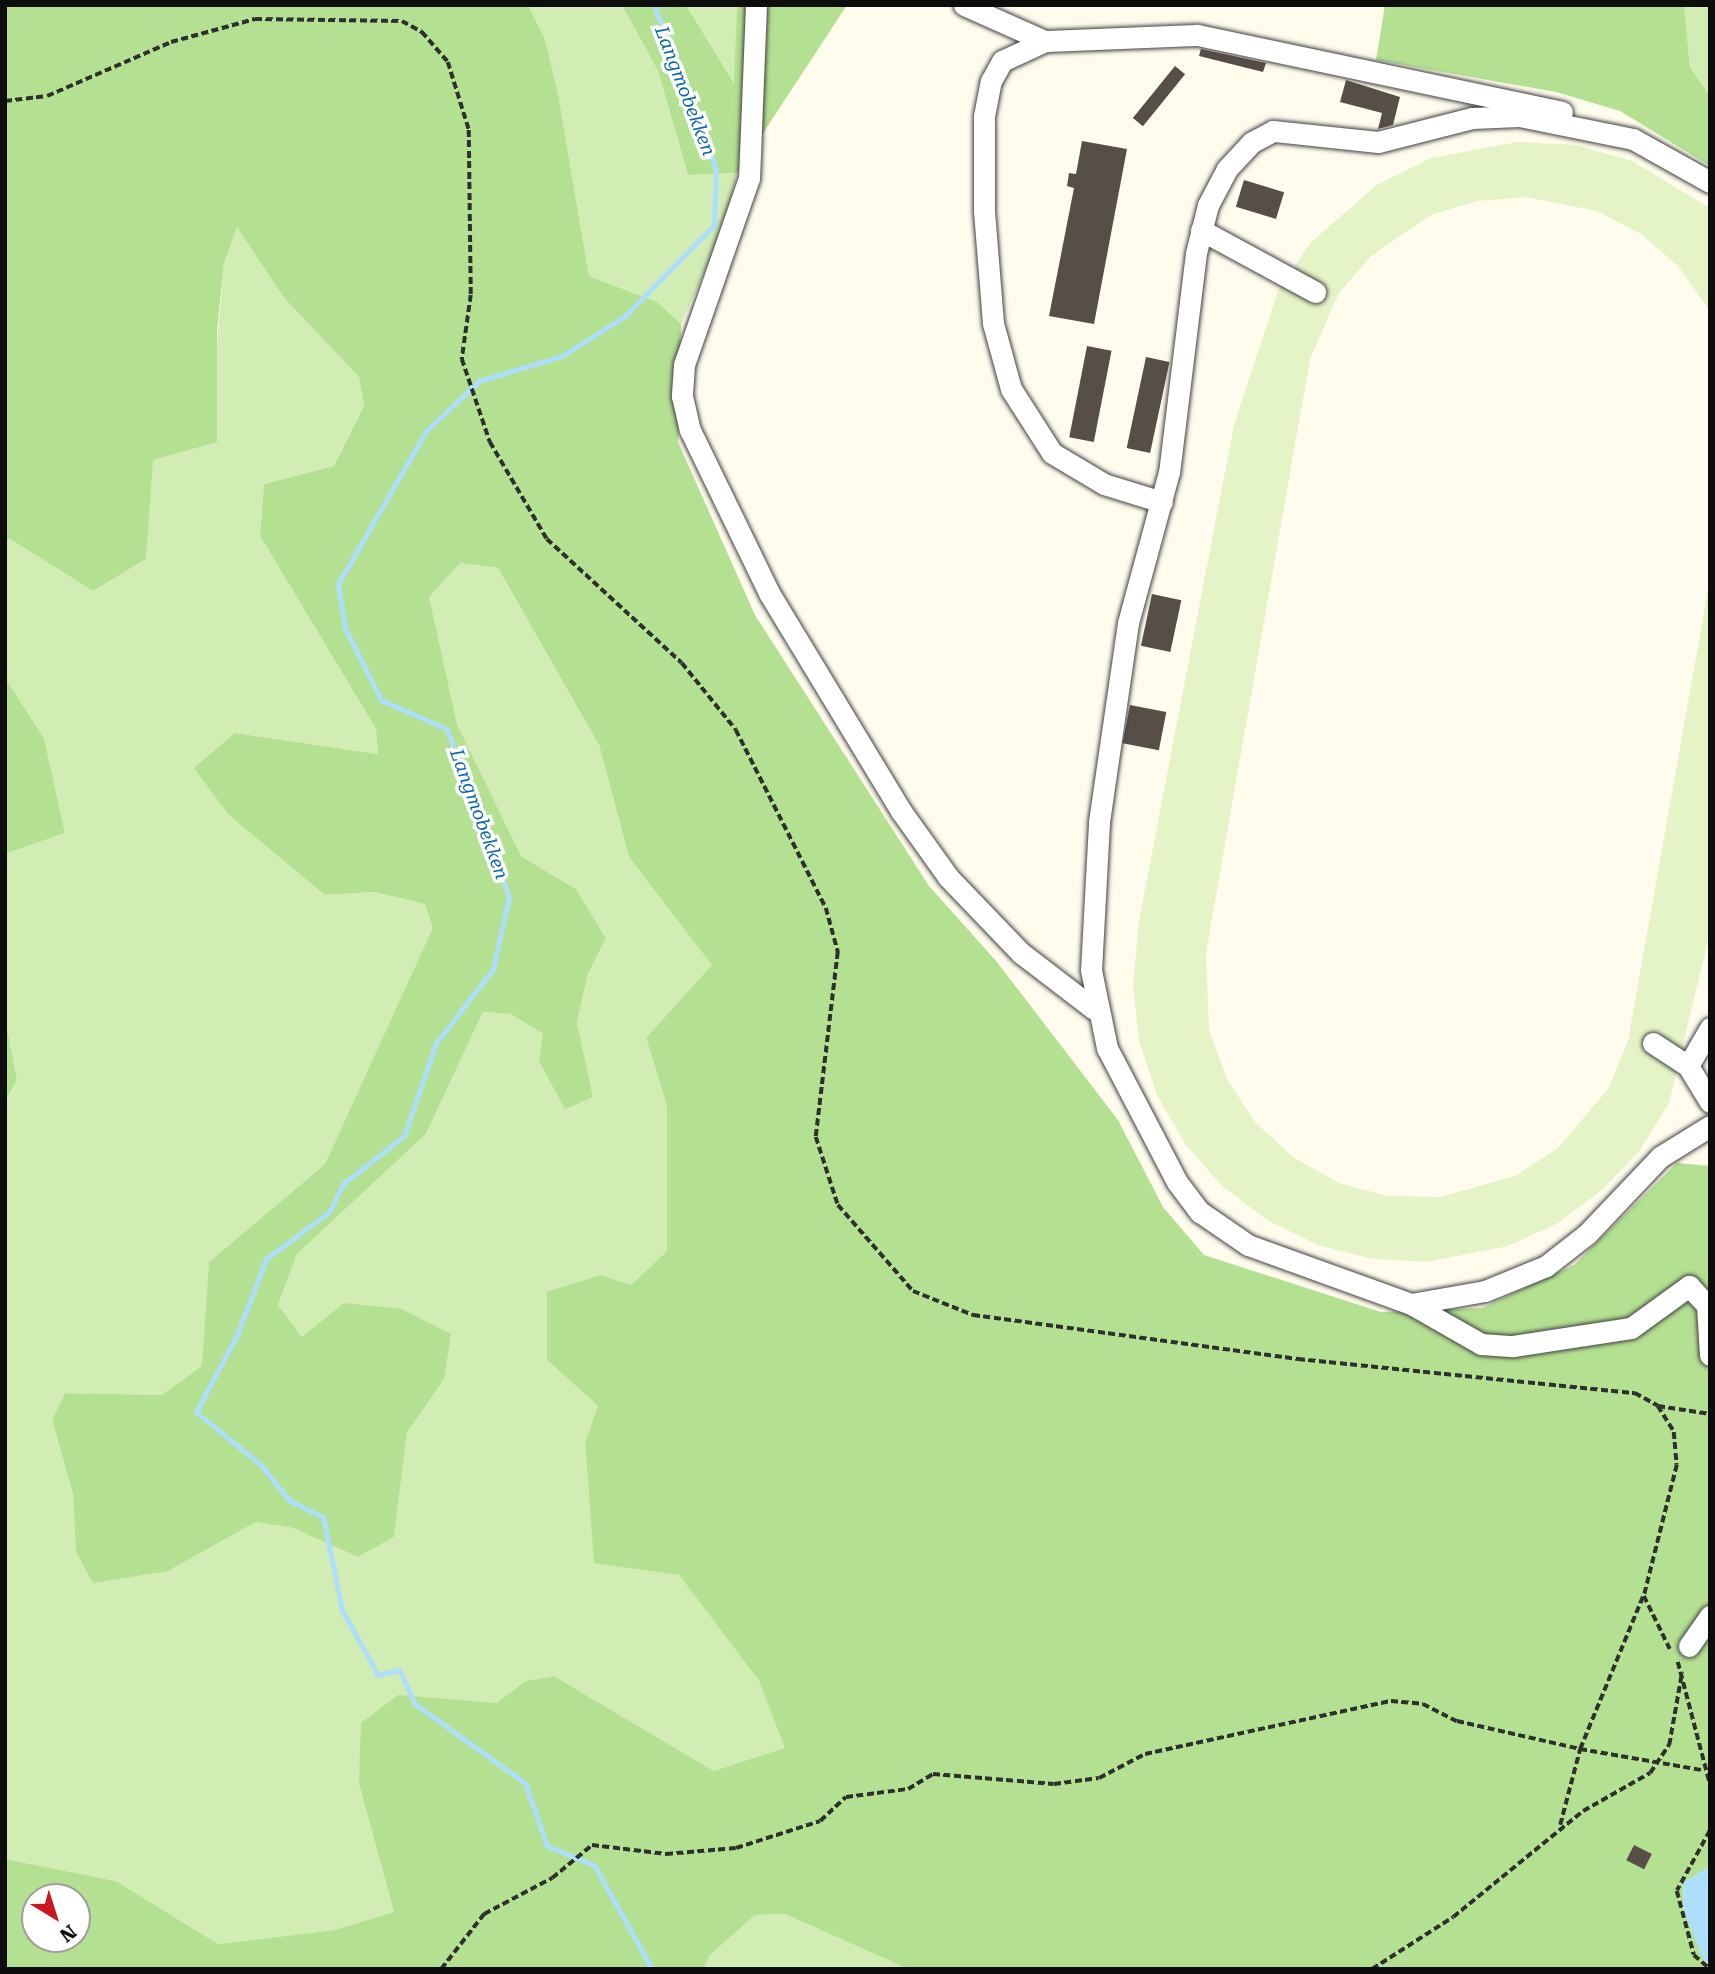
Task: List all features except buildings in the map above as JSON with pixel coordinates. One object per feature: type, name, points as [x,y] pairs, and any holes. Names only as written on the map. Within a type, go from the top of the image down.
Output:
[{"type":"street","points":[[756,5],[749,178],[684,365],[682,396],[690,430],[769,593],[908,821],[948,877],[1021,953],[1094,1009]]},
{"type":"street","points":[[964,5],[1045,41]]},
{"type":"street","points":[[1162,502],[1104,484],[1052,453],[1020,410],[998,348],[984,210],[987,95],[1009,55],[1045,41],[1227,38],[1535,102],[1589,126],[1655,147],[1710,182]]},
{"type":"street","points":[[1589,126],[1496,116],[1354,143],[1273,131],[1227,169],[1201,230],[1162,502],[1134,594],[1107,751],[1091,971],[1094,1009],[1153,1141],[1200,1212],[1248,1245],[1411,1304],[1480,1344],[1513,1346],[1631,1328],[1689,1286],[1707,1305],[1710,1355]]},
{"type":"street","points":[[1201,230],[1315,292]]},
{"type":"street","points":[[1688,1066],[1710,1028]]},
{"type":"street","points":[[1653,1043],[1688,1066],[1710,1102]]},
{"type":"street","points":[[1411,1304],[1485,1290],[1546,1266],[1587,1234],[1660,1157],[1710,1126]]},
{"type":"street","points":[[1689,1646],[1710,1616]]},
{"type":"path","points":[[5,100],[47,96],[171,42],[255,19],[402,21],[448,62],[469,130],[465,383],[534,522],[714,700],[736,730],[806,864],[838,952],[816,1138],[824,1177],[846,1215],[913,1291],[973,1315],[1298,1359],[1635,1393],[1658,1406],[1710,1415]]},
{"type":"path","points":[[1560,1828],[1580,1749],[1644,1596],[1677,1465],[1674,1432],[1658,1406]]},
{"type":"path","points":[[1644,1596],[1682,1668],[1703,1770],[1710,1784]]},
{"type":"path","points":[[1372,1969],[1452,1917],[1560,1828],[1656,1766],[1669,1745],[1682,1668],[1689,1646]]},
{"type":"path","points":[[441,1969],[484,1914],[552,1878],[593,1845],[666,1854],[736,1848],[820,1821],[846,1797],[908,1789],[933,1774],[1054,1784],[1099,1777],[1145,1754],[1391,1701],[1423,1704],[1457,1721],[1656,1766],[1703,1770]]},
{"type":"path","points":[[1710,1831],[1677,1891],[1694,1955],[1710,1969]]},
{"type":"green space","points":[[5,5],[528,5],[545,39],[558,93],[589,276],[657,302],[681,324],[678,442],[755,615],[929,886],[997,962],[1118,1120],[1163,1207],[1204,1255],[1381,1312],[1482,1308],[1574,1265],[1677,1163],[1710,1166],[1710,1866],[1683,1884],[1684,1911],[1710,1969],[908,1969],[785,1914],[755,1915],[709,1956],[704,1969],[5,1969],[5,1859],[116,1881],[218,1944],[334,1930],[394,1912],[359,1784],[361,1723],[398,1695],[497,1703],[525,1681],[554,1676],[714,1771],[785,1748],[759,1681],[679,1575],[594,1563],[585,1442],[598,1406],[547,1360],[547,1292],[601,1275],[631,1285],[667,1251],[667,1106],[646,1038],[712,965],[629,857],[599,745],[498,568],[460,563],[429,597],[457,724],[521,856],[576,889],[606,938],[588,974],[577,1022],[593,1097],[565,1109],[539,1061],[543,1034],[511,1014],[483,1012],[426,1134],[297,1254],[278,1305],[302,1337],[344,1303],[402,1309],[451,1334],[444,1379],[407,1433],[394,1537],[358,1557],[293,1528],[256,1522],[168,1571],[93,1583],[76,1552],[73,1494],[52,1420],[65,1393],[162,1395],[202,1366],[209,1262],[325,1164],[433,928],[425,904],[374,892],[325,895],[229,815],[194,768],[235,733],[378,754],[376,729],[260,536],[264,484],[334,466],[364,406],[359,377],[284,298],[237,227],[224,263],[217,331],[217,442],[153,460],[146,559],[93,591],[10,539],[5,542]]},
{"type":"green space","points":[[528,5],[622,5],[658,71],[688,175],[737,173],[721,235],[681,324],[657,302],[589,276],[558,93],[545,39]]},
{"type":"green space","points":[[622,5],[686,5],[734,83],[737,5],[847,5],[737,173],[688,175],[658,71]]},
{"type":"green space","points":[[686,5],[737,5],[735,84]]},
{"type":"green space","points":[[1385,5],[1684,5],[1690,67],[1710,96],[1710,166],[1620,111],[1556,92],[1376,60]]},
{"type":"green space","points":[[1684,5],[1710,5],[1710,96],[1690,67]]},
{"type":"green space","points":[[1517,142],[1576,145],[1632,161],[1710,208],[1710,311],[1678,266],[1641,234],[1597,211],[1526,197],[1477,201],[1431,215],[1371,256],[1339,293],[1310,359],[1206,953],[1209,1030],[1227,1079],[1255,1122],[1293,1157],[1339,1183],[1388,1196],[1440,1197],[1515,1176],[1558,1148],[1608,1089],[1628,1041],[1710,578],[1710,933],[1669,1103],[1640,1150],[1602,1190],[1558,1223],[1508,1246],[1427,1262],[1372,1259],[1318,1245],[1267,1220],[1222,1186],[1185,1144],[1157,1095],[1139,1041],[1133,985],[1139,921],[1234,425],[1278,291],[1311,242],[1378,184],[1431,158]]},
{"type":"green space","points":[[237,226],[284,298],[359,377],[364,406],[334,466],[264,484],[260,536],[376,729],[378,754],[235,733],[325,895],[373,892],[426,904],[434,928],[325,1164],[209,1262],[203,1366],[162,1395],[65,1393],[52,1420],[73,1494],[76,1552],[168,1571],[256,1522],[293,1528],[358,1557],[394,1537],[407,1433],[444,1379],[302,1337],[278,1305],[297,1254],[426,1134],[483,1012],[511,1014],[543,1034],[593,1097],[577,1022],[588,974],[606,938],[576,889],[521,856],[457,724],[428,597],[460,563],[498,568],[599,745],[629,857],[713,965],[646,1038],[667,1106],[667,1251],[631,1285],[601,1275],[547,1360],[598,1406],[585,1442],[594,1562],[679,1575],[759,1681],[786,1749],[714,1771],[554,1676],[525,1681],[497,1703],[397,1696],[359,1784],[394,1912],[334,1930],[218,1944],[116,1881],[5,1859],[5,1102],[17,1080],[5,1017],[5,854],[65,833],[44,738],[5,678],[5,542],[10,539],[93,591],[146,559],[152,460],[215,368],[224,263]]},
{"type":"green space","points":[[5,678],[44,738],[65,833],[5,854]]},
{"type":"green space","points":[[5,1017],[17,1080],[5,1102]]},
{"type":"green space","points":[[785,1914],[908,1969],[704,1969],[709,1956],[755,1915]]},
{"type":"water","points":[[1710,1866],[1710,1961],[1704,1962],[1684,1911],[1683,1883]]},
{"type":"waterway","name":"Langmobekken","points":[[652,1969],[594,1865],[547,1846],[525,1783],[415,1704],[399,1670],[378,1675],[342,1610],[323,1517],[290,1501],[261,1465],[196,1412],[237,1335],[266,1259],[329,1212],[344,1183],[404,1136],[436,1043],[493,969],[509,897],[447,729],[381,700],[345,628],[338,584],[426,431],[479,381],[562,356],[625,316],[714,225],[716,169],[654,5]]}]
